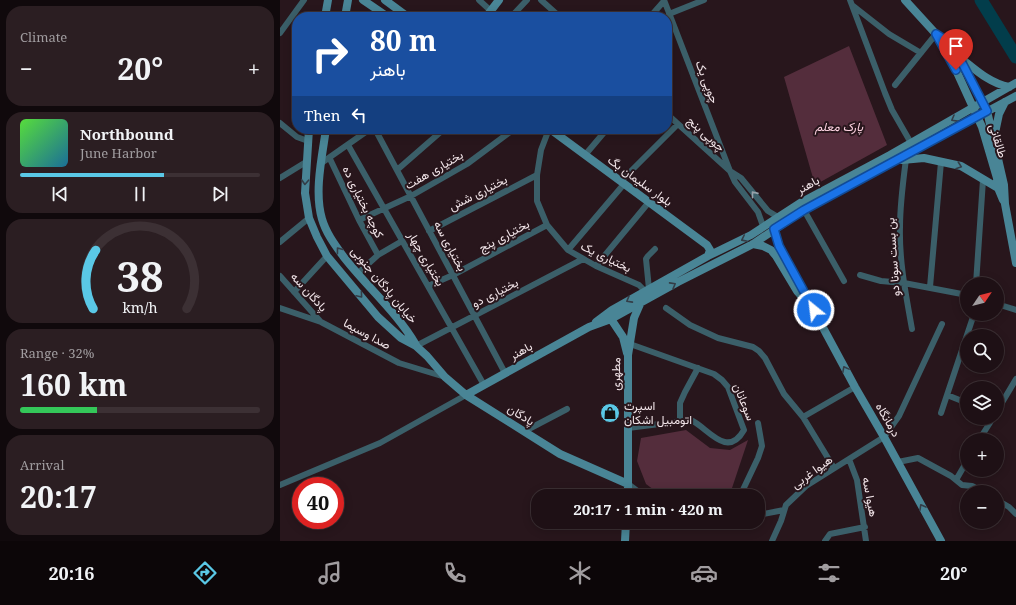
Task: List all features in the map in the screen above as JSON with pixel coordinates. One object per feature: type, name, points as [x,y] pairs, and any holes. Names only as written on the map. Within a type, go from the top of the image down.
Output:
[{"type":"main road","points":[[326,12],[328,0]]},
{"type":"main road","points":[[346,12],[348,0]]},
{"type":"main road","points":[[363,0],[381,12]]},
{"type":"main road","points":[[384,0],[401,12]]},
{"type":"main road","points":[[490,12],[499,0]]},
{"type":"main road","points":[[905,0],[936,34],[948,42],[959,57],[989,80],[999,85],[1012,85]]},
{"type":"main road","name":"طالقانی","points":[[936,34],[956,70],[978,116],[997,178],[998,188],[1005,204]]},
{"type":"main road","name":"طالقانی","points":[[959,57],[987,111],[1004,185],[1005,204],[1016,263]]},
{"type":"main road","name":"باهنر","points":[[466,395],[589,327],[612,310],[647,290],[708,256],[751,235],[800,203],[983,103],[1012,85]]},
{"type":"main road","name":"باهنر","points":[[589,327],[611,319],[752,244],[804,210],[894,163],[1015,96]]},
{"type":"main road","points":[[994,138],[997,120],[1005,102]]},
{"type":"main road","name":"خیابان پادگان جنوبی","points":[[309,134],[305,193],[309,218],[317,237],[327,256],[378,317],[401,338],[416,346]]},
{"type":"main road","name":"خیابان پادگان جنوبی","points":[[325,134],[320,164],[319,200],[322,220],[331,240],[357,274],[406,328],[416,346]]},
{"type":"main road","name":"بلوار سلیمان بگ","points":[[557,134],[707,245],[710,250],[708,256]]},
{"type":"main road","points":[[894,163],[906,159],[924,158],[961,166],[998,188]]},
{"type":"main road","name":"درمانگاه","points":[[774,229],[779,246],[855,388],[884,437],[941,541]]},
{"type":"main road","name":"درمانگاه","points":[[752,244],[763,246],[771,250],[797,291],[814,310]]},
{"type":"main road","name":"مطهری","points":[[628,489],[628,355],[634,318],[641,302]]},
{"type":"main road","points":[[612,310],[610,314],[611,319],[622,337],[628,355]]},
{"type":"main road","name":"پادگان","points":[[416,346],[428,356],[445,377],[466,395],[560,454],[628,484]]},
{"type":"main road","points":[[625,541],[626,529]]},
{"type":"street","points":[[295,12],[304,0]]},
{"type":"street","points":[[479,0],[487,12]]},
{"type":"street","points":[[516,12],[527,0]]},
{"type":"street","points":[[541,0],[554,12]]},
{"type":"street","points":[[654,12],[664,0]]},
{"type":"street","name":"چوپی یک","points":[[664,0],[667,12]]},
{"type":"street","points":[[672,12],[704,0]]},
{"type":"street","points":[[851,2],[889,34],[921,53]]},
{"type":"street","points":[[851,2],[884,94],[911,143]]},
{"type":"street","points":[[280,33],[292,16]]},
{"type":"street","name":"چوپی یک","points":[[672,24],[730,171],[735,182],[758,212],[763,226]]},
{"type":"street","points":[[895,85],[936,34]]},
{"type":"street","name":"چوپی پنج","points":[[672,119],[730,171]]},
{"type":"street","points":[[280,123],[292,133]]},
{"type":"street","points":[[672,130],[678,124]]},
{"type":"street","points":[[293,134],[308,141]]},
{"type":"street","points":[[320,164],[330,159],[363,134]]},
{"type":"street","name":"بختیاری سه","points":[[378,134],[505,374]]},
{"type":"street","points":[[397,170],[438,134]]},
{"type":"street","name":"بختیاری هفت","points":[[359,220],[411,196],[467,164],[507,134]]},
{"type":"street","name":"بختیاری یک","points":[[548,134],[541,150],[537,175],[537,201],[547,225],[568,250],[596,266],[647,290]]},
{"type":"street","points":[[585,155],[603,134]]},
{"type":"street","points":[[568,250],[623,183],[669,134]]},
{"type":"street","name":"بختیاری چهار","points":[[348,145],[484,385]]},
{"type":"street","name":"کوچه بختیاری ده","points":[[330,159],[359,220],[378,255]]},
{"type":"street","name":"بن بست سونا دو","points":[[906,159],[900,228],[904,283],[912,329]]},
{"type":"street","points":[[280,178],[306,162]]},
{"type":"street","points":[[930,287],[941,162]]},
{"type":"street","name":"چوپی یک","points":[[730,171],[741,178],[768,211],[778,217]]},
{"type":"street","name":"بختیاری شش","points":[[429,231],[537,175]]},
{"type":"street","points":[[976,277],[983,180]]},
{"type":"street","points":[[596,266],[649,202]]},
{"type":"street","points":[[804,210],[844,281]]},
{"type":"street","points":[[280,242],[309,218]]},
{"type":"street","name":"بختیاری پنج","points":[[428,286],[453,275],[547,225]]},
{"type":"street","points":[[357,274],[378,255],[402,241]]},
{"type":"street","points":[[647,290],[646,259],[655,249]]},
{"type":"street","points":[[294,292],[327,256]]},
{"type":"street","name":"بختیاری دو","points":[[416,346],[583,259]]},
{"type":"street","points":[[860,275],[881,281],[930,287],[960,294]]},
{"type":"street","name":"پادگان سه","points":[[280,276],[322,322]]},
{"type":"street","points":[[1004,306],[1016,310]]},
{"type":"street","name":"صدا وسیما","points":[[280,308],[322,322],[399,363],[445,377]]},
{"type":"street","points":[[666,308],[690,325],[718,338],[752,347],[759,351],[765,358],[784,394],[803,417],[834,468]]},
{"type":"street","points":[[941,413],[972,321]]},
{"type":"street","points":[[884,437],[899,416],[942,324]]},
{"type":"street","name":"سوعانان","points":[[628,428],[680,420],[691,420],[714,438],[724,442],[738,438],[744,430],[728,387],[722,380],[714,374],[630,344]]},
{"type":"street","points":[[680,420],[680,403],[698,368]]},
{"type":"street","points":[[1004,399],[1016,379]]},
{"type":"street","points":[[803,417],[855,388]]},
{"type":"street","points":[[280,484],[380,444],[466,395]]},
{"type":"street","points":[[947,395],[960,400]]},
{"type":"street","points":[[524,431],[567,409]]},
{"type":"street","points":[[743,489],[762,446],[758,423]]},
{"type":"street","name":"هیوا غربی","points":[[772,541],[786,505],[806,486],[884,437]]},
{"type":"street","points":[[898,462],[918,458],[935,467],[962,485]]},
{"type":"street","name":"هیوا سه","points":[[849,459],[857,480],[866,541]]},
{"type":"street","points":[[956,480],[960,473]]},
{"type":"street","points":[[628,484],[635,489]]},
{"type":"street","points":[[1004,504],[1016,514]]},
{"type":"street","points":[[765,514],[784,510]]},
{"type":"street","points":[[825,541],[830,534],[865,527]]},
{"type":"green space","name":"پارک معلم","points":[[849,46],[887,145],[815,185],[784,77]]},
{"type":"green space","points":[[686,430],[710,448],[730,450],[748,440],[731,489],[653,489],[646,484],[637,461],[641,438]]},
{"type":"waterway","points":[[981,0],[1016,57]]},
{"type":"place","name":"اسپرت اتومبیل اشکان","points":[[610,413]]},
{"type":"route","points":[[814,310],[779,246],[774,229],[804,210],[894,163],[987,111],[959,57],[948,42],[936,34],[956,70]]}]
